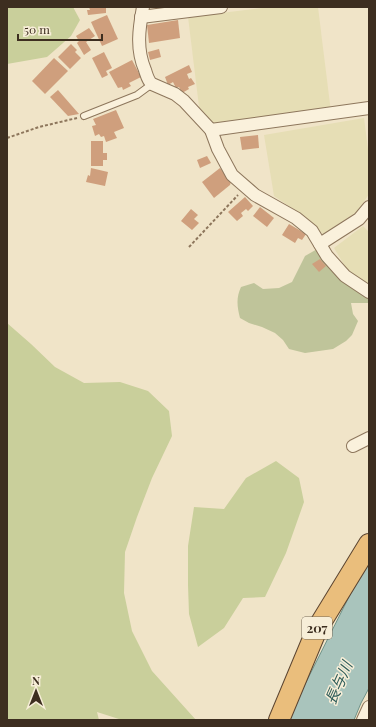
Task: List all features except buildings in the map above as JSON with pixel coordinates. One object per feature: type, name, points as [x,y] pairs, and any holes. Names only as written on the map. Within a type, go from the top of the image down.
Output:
[{"type":"highway","name":"207","points":[[279,720],[317,629],[369,544]]},
{"type":"street","points":[[221,7],[142,12],[138,42],[141,62],[149,82],[175,94],[184,101],[211,130],[218,149],[232,175],[255,195],[296,218],[312,230],[327,256],[345,276],[369,292]]},
{"type":"street","points":[[211,130],[369,110]]},
{"type":"street","points":[[320,244],[359,219],[369,207]]},
{"type":"street","points":[[353,446],[369,438]]},
{"type":"street","points":[[363,720],[369,707]]},
{"type":"lane","points":[[84,116],[137,95],[152,84]]},
{"type":"path","points":[[7,138],[39,127],[84,116]]},
{"type":"path","points":[[189,247],[246,187]]},
{"type":"shaded area","points":[[270,7],[318,7],[331,112],[214,127],[200,115],[188,17]]},
{"type":"shaded area","points":[[364,118],[369,157],[369,194],[357,212],[323,234],[302,215],[274,196],[264,135]]},
{"type":"shaded area","points":[[363,226],[369,232],[369,286],[349,273],[334,248]]},
{"type":"green space","points":[[7,7],[73,7],[80,20],[71,36],[47,57],[7,64]]},
{"type":"green space","points":[[319,248],[369,297],[369,303],[351,303],[353,314],[358,321],[352,335],[346,341],[333,349],[305,353],[289,349],[283,340],[275,333],[240,318],[238,298],[241,287],[254,283],[263,289],[279,288],[292,282],[305,256]]},
{"type":"green space","points":[[7,323],[55,367],[84,383],[120,382],[148,391],[169,411],[172,436],[152,478],[125,552],[124,593],[132,631],[152,671],[196,720],[122,720],[97,712],[99,720],[7,720]]},
{"type":"green space","points":[[276,461],[299,478],[304,502],[286,553],[265,597],[243,598],[224,628],[198,647],[189,614],[188,585],[188,546],[194,507],[224,509],[246,478]]},
{"type":"water","name":"長与川","points":[[369,562],[369,688],[354,720],[289,720],[298,698],[362,571]]}]
